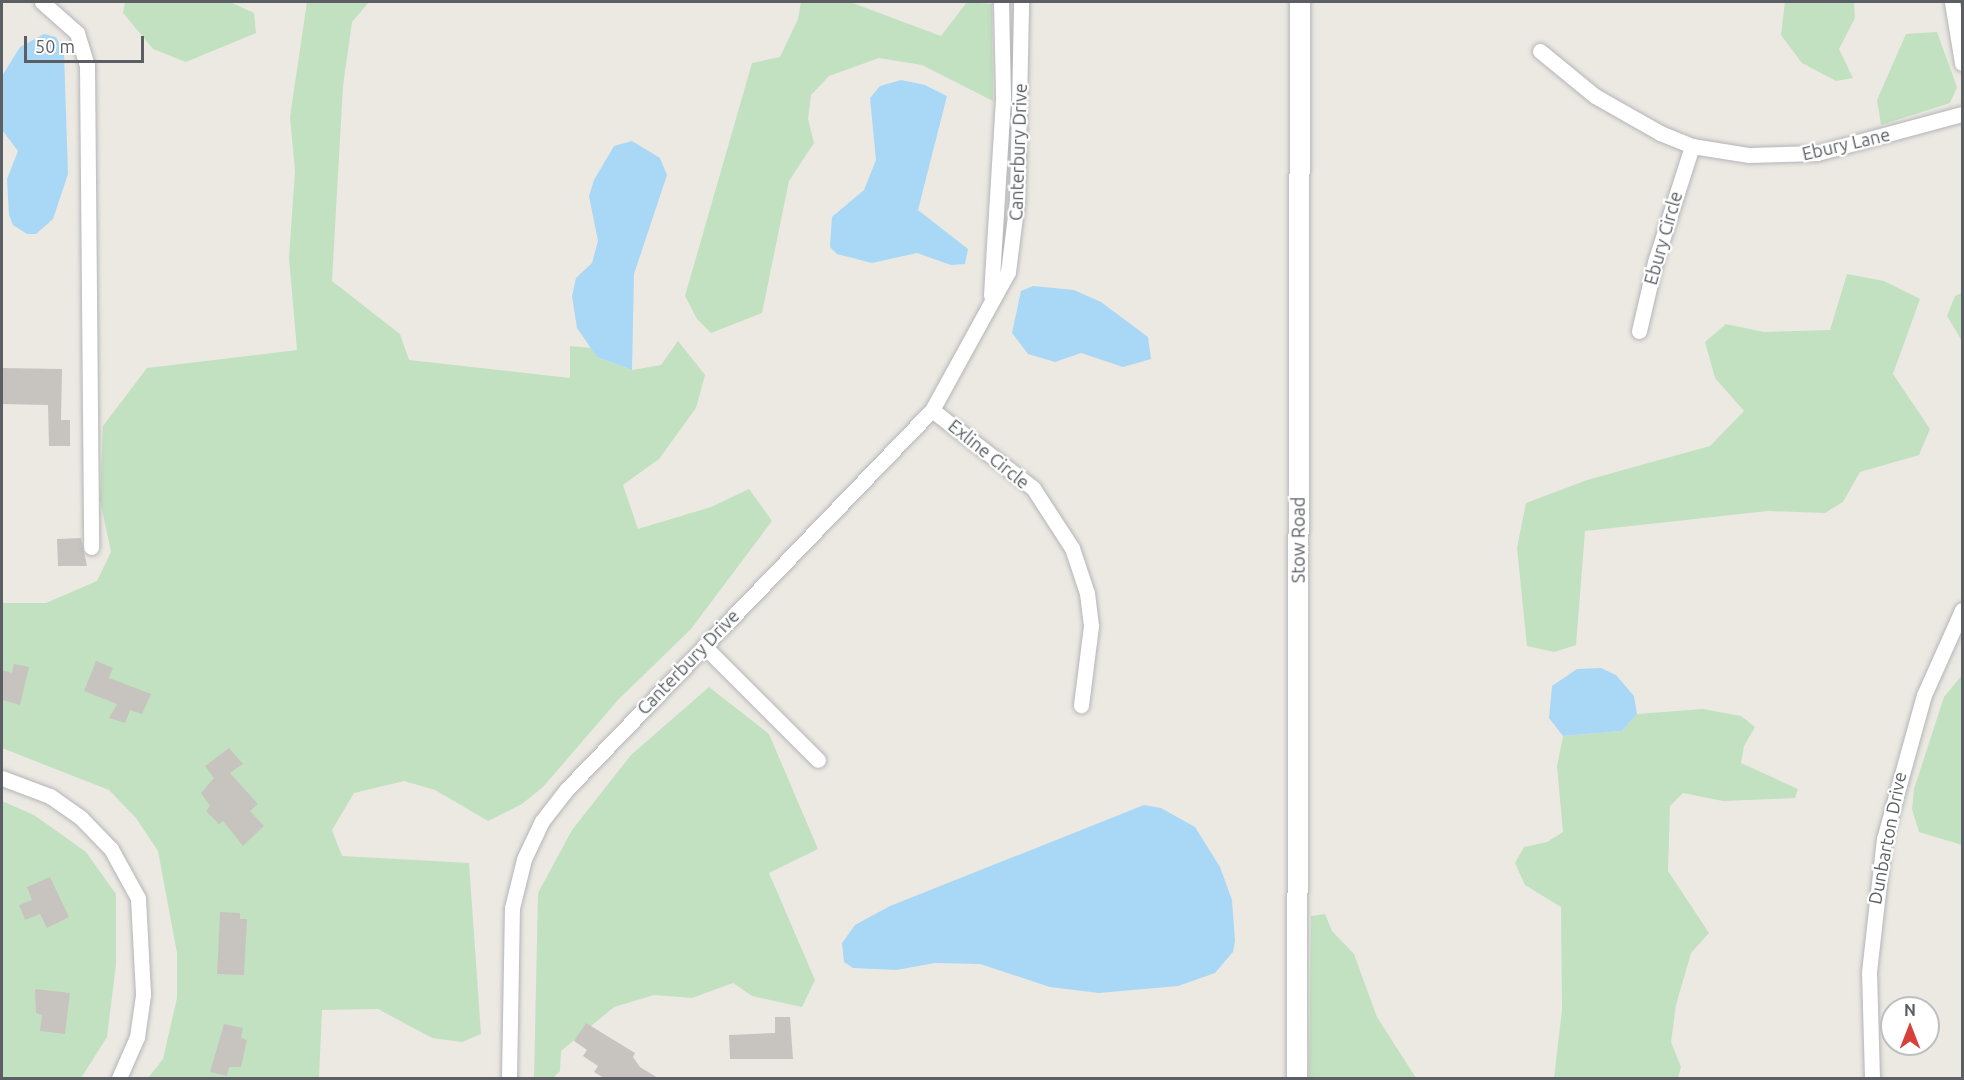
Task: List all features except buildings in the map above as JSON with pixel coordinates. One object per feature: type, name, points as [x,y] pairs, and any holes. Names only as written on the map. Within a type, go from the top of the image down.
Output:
[{"type":"street","points":[[42,2],[77,33],[87,65],[91,547]]},
{"type":"street","name":"Stow Road","points":[[1297,1078],[1300,2]]},
{"type":"street","points":[[1952,2],[1962,63]]},
{"type":"street","points":[[1002,7],[1021,6]]},
{"type":"street","name":"Canterbury Drive","points":[[509,1078],[512,908],[531,842],[567,789],[932,410],[1011,262],[1017,200],[1021,112],[1021,6]]},
{"type":"street","name":"Canterbury Drive","points":[[991,296],[1002,111],[1002,7]]},
{"type":"street","name":"Ebury Lane","points":[[1540,51],[1630,118],[1692,146],[1749,155],[1796,156],[1962,114]]},
{"type":"street","points":[[1002,111],[1021,112]]},
{"type":"street","name":"Ebury Circle","points":[[1639,331],[1654,262],[1692,146]]},
{"type":"street","points":[[998,199],[1017,200]]},
{"type":"street","name":"Exline Circle","points":[[932,410],[1033,488],[1072,548],[1087,593],[1091,626],[1081,705]]},
{"type":"street","name":"Dunbarton Drive","points":[[1872,1078],[1869,972],[1884,839],[1924,696],[1962,610]]},
{"type":"street","points":[[704,646],[818,760]]},
{"type":"street","points":[[2,778],[50,796],[81,818],[111,849],[138,898],[143,995],[136,1037],[119,1078]]},
{"type":"green space","points":[[125,2],[230,2],[254,13],[256,33],[186,62],[153,49],[123,13]]},
{"type":"green space","points":[[307,2],[369,2],[352,22],[343,86],[332,281],[400,334],[409,360],[570,378],[570,346],[592,348],[597,357],[632,370],[661,365],[678,341],[705,375],[696,408],[659,459],[623,485],[638,529],[711,507],[749,489],[772,521],[691,629],[618,700],[543,787],[522,804],[488,821],[435,790],[404,781],[354,793],[332,830],[342,856],[469,863],[481,1034],[462,1042],[432,1038],[378,1009],[322,1010],[319,1078],[148,1078],[163,1059],[177,998],[177,953],[158,851],[136,818],[109,790],[2,748],[2,603],[46,603],[97,581],[111,552],[100,500],[103,426],[147,368],[297,350],[289,258],[295,171],[290,117]]},
{"type":"green space","points":[[801,2],[850,2],[941,36],[967,2],[992,4],[993,101],[922,65],[879,58],[829,76],[811,95],[808,119],[814,143],[789,181],[762,313],[711,333],[697,319],[685,296],[752,63],[780,57],[798,19]]},
{"type":"green space","points":[[1785,2],[1854,2],[1855,18],[1839,49],[1853,78],[1836,81],[1802,63],[1781,35]]},
{"type":"green space","points":[[1937,32],[1957,87],[1950,103],[1881,125],[1877,100],[1906,34]]},
{"type":"green space","points":[[1847,274],[1884,281],[1920,299],[1893,374],[1930,429],[1919,455],[1860,472],[1843,502],[1825,513],[1768,511],[1585,531],[1576,645],[1554,652],[1527,646],[1517,548],[1526,503],[1587,480],[1710,446],[1744,411],[1715,378],[1705,342],[1726,324],[1764,332],[1830,330]]},
{"type":"green space","points":[[1962,293],[1962,341],[1947,316],[1955,296]]},
{"type":"green space","points":[[1962,675],[1962,845],[1919,832],[1912,809],[1914,789],[1944,697]]},
{"type":"green space","points":[[709,687],[769,734],[818,849],[769,873],[815,980],[802,1007],[752,996],[733,983],[692,998],[654,995],[614,1007],[561,1051],[560,1071],[553,1078],[534,1078],[538,893],[572,830],[631,755]]},
{"type":"green space","points":[[1703,709],[1741,716],[1755,727],[1744,746],[1741,763],[1798,789],[1795,798],[1723,801],[1683,793],[1670,806],[1668,871],[1709,933],[1691,953],[1676,1005],[1671,1042],[1681,1067],[1678,1078],[1554,1078],[1562,1010],[1561,907],[1525,885],[1515,863],[1524,847],[1547,842],[1563,832],[1557,766],[1563,736],[1622,731],[1637,714]]},
{"type":"green space","points":[[2,801],[34,815],[86,852],[116,894],[116,964],[107,1037],[81,1078],[2,1078]]},
{"type":"green space","points":[[1325,914],[1332,931],[1354,954],[1377,1017],[1416,1078],[1309,1078],[1311,916]]},
{"type":"water","points":[[44,34],[56,37],[64,52],[68,174],[53,219],[36,234],[27,234],[13,225],[9,215],[7,179],[18,151],[2,130],[2,76],[20,47]]},
{"type":"water","points":[[901,80],[925,85],[947,96],[918,210],[968,249],[965,264],[951,265],[917,253],[872,263],[837,254],[830,247],[832,217],[864,190],[876,160],[870,98],[880,86]]},
{"type":"water","points":[[632,141],[660,158],[667,175],[634,274],[632,370],[597,357],[577,328],[572,296],[576,278],[592,263],[598,241],[589,196],[594,180],[614,146]]},
{"type":"water","points":[[1033,286],[1074,290],[1101,302],[1148,337],[1151,359],[1123,367],[1081,353],[1055,362],[1028,354],[1012,333],[1021,291]]},
{"type":"water","points":[[1601,668],[1616,675],[1634,696],[1637,714],[1622,731],[1563,736],[1549,718],[1552,686],[1577,669]]},
{"type":"water","points":[[1144,805],[1161,808],[1195,827],[1220,867],[1232,900],[1235,941],[1233,952],[1215,973],[1178,986],[1099,993],[1050,987],[980,964],[935,963],[896,970],[853,968],[844,962],[842,943],[855,925],[890,906]]}]
